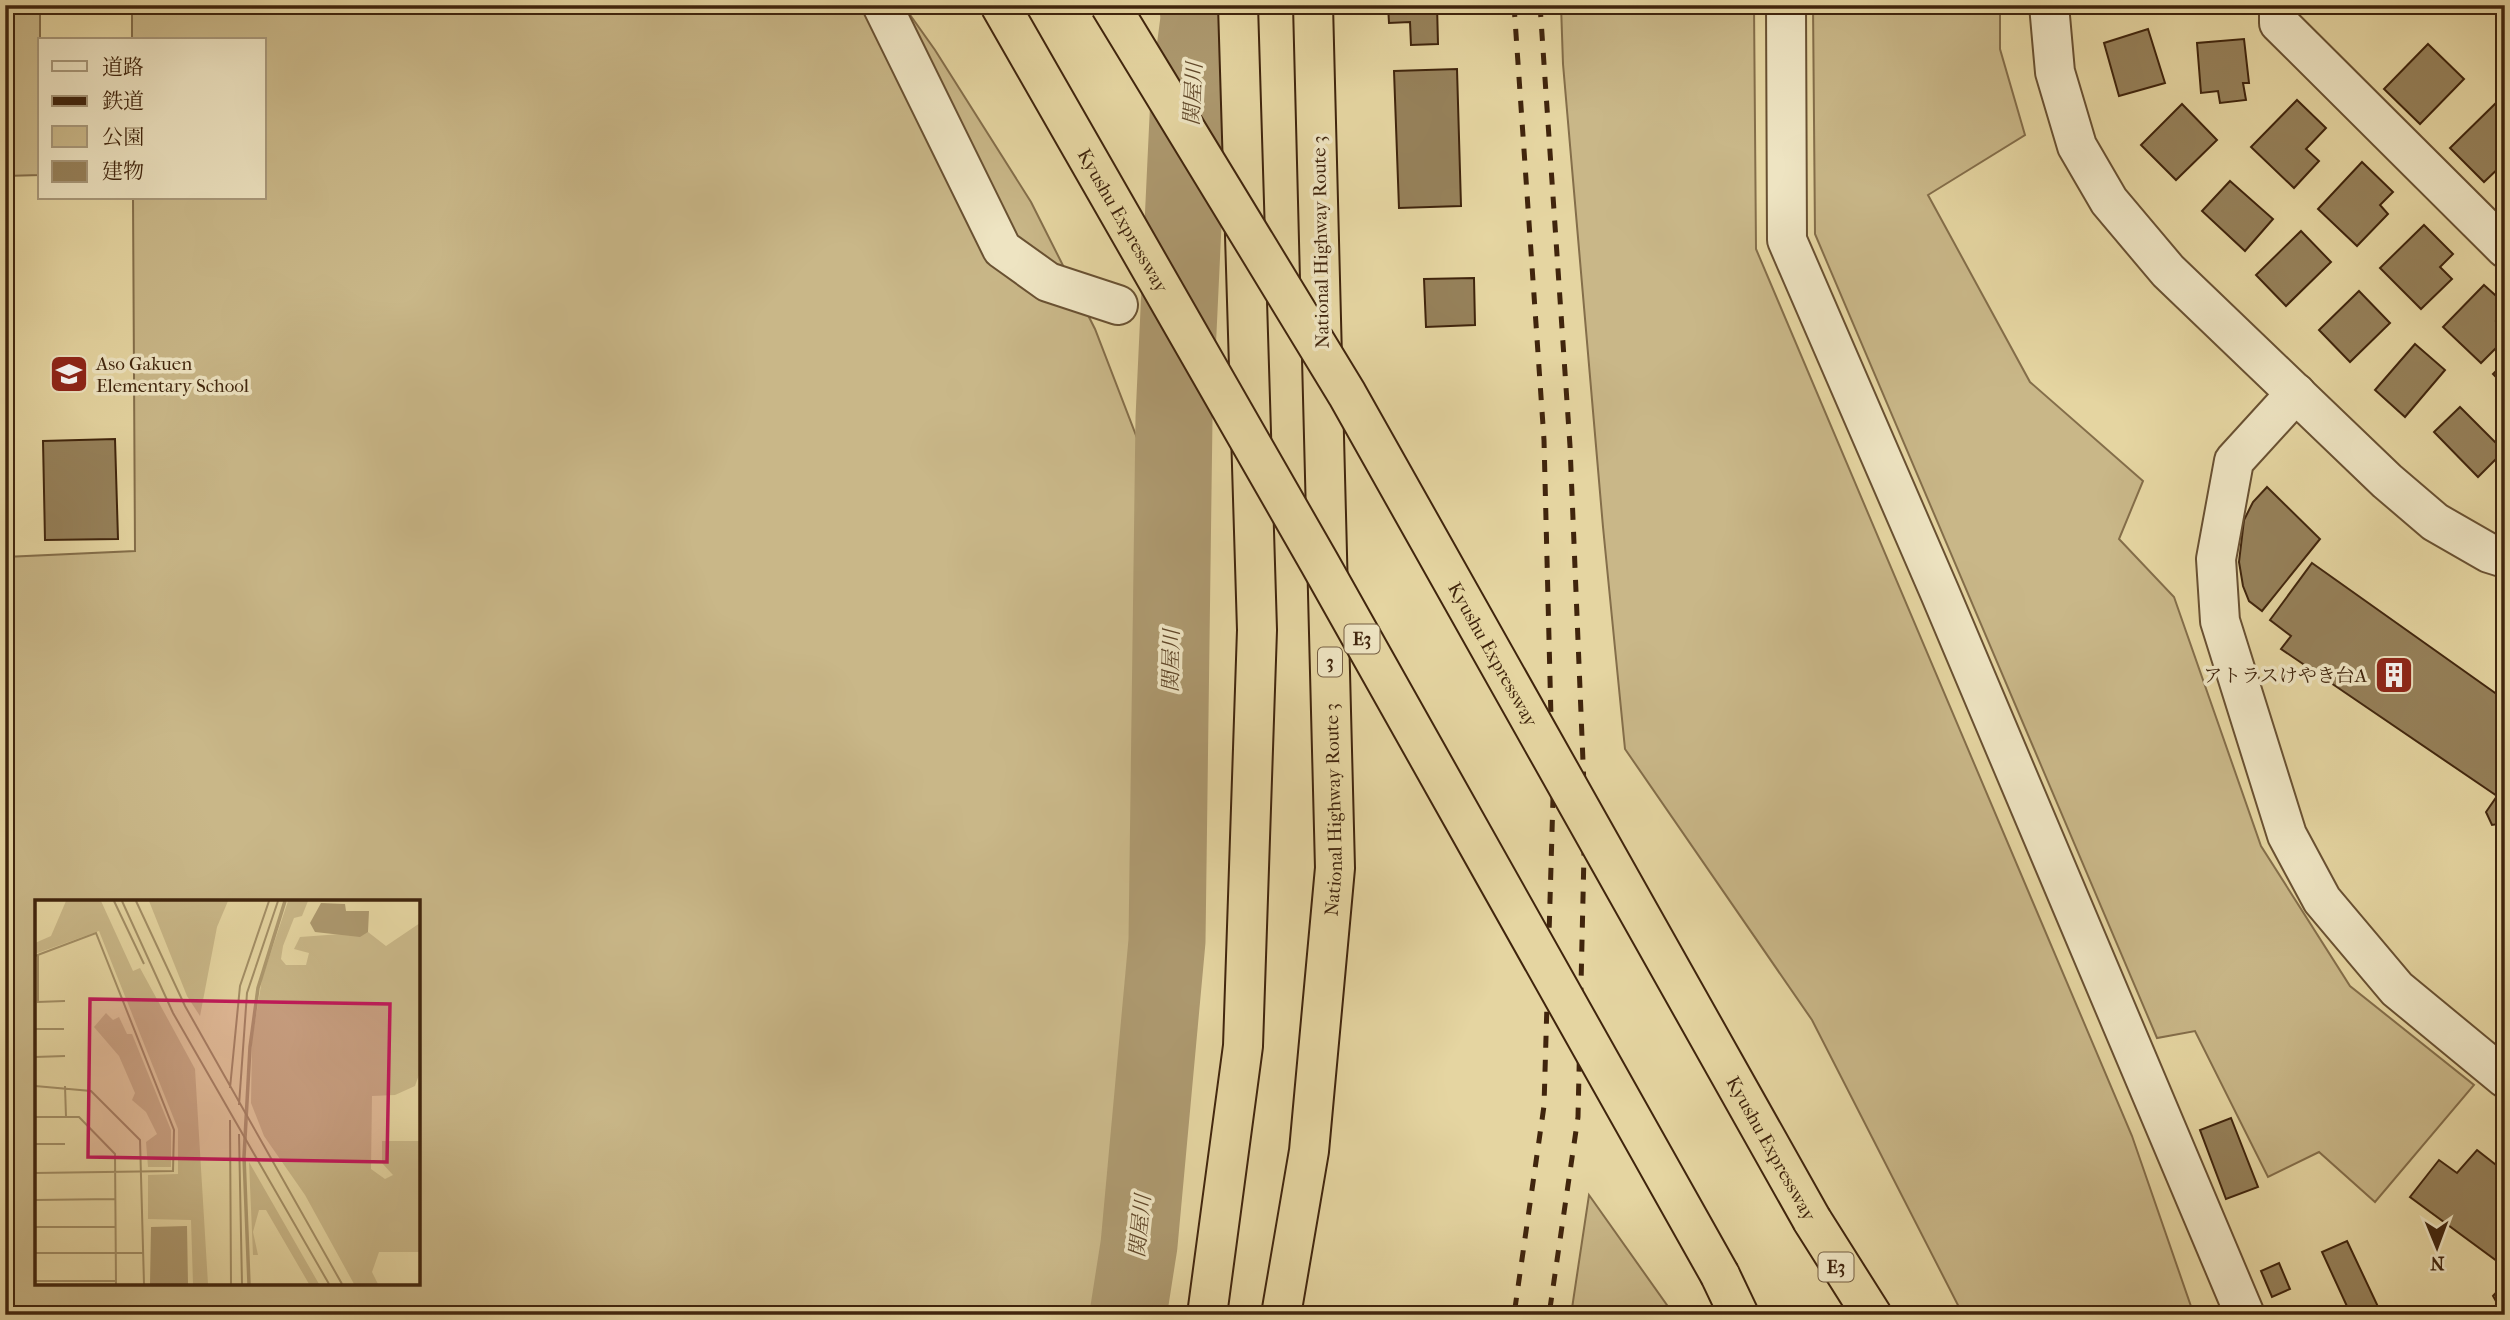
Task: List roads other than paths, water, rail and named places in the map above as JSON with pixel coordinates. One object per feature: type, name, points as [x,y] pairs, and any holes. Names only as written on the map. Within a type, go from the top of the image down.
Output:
[{"type":"highway","name":"Kyushu Expressway","points":[[1000,5],[1319,562],[1720,1275],[1739,1315]]},
{"type":"highway","name":"Kyushu Expressway","points":[[1110,5],[1347,394],[1812,1220],[1860,1315]]},
{"type":"highway","points":[[1207,1315],[1243,1046],[1257,630],[1238,5]]},
{"type":"highway","name":"National Highway Route 3","points":[[1281,1315],[1309,1151],[1335,868],[1312,5]]},
{"type":"highway","points":[[1812,1220],[1872,1315]]},
{"type":"street","points":[[882,5],[1002,250],[1048,282],[1118,305]]},
{"type":"street","points":[[1786,5],[1787,240],[1940,593],[2245,1315]]},
{"type":"street","points":[[2049,5],[2055,72],[2077,146],[2109,201],[2168,271],[2387,481],[2435,522],[2488,553],[2505,558]]},
{"type":"street","points":[[2279,5],[2279,23],[2505,248]]},
{"type":"street","points":[[2296,393],[2234,461],[2216,559],[2220,621],[2287,835],[2322,900],[2397,989],[2505,1078]]},
{"type":"waterway","name":"関屋川","points":[[1128,1315],[1139,1245],[1167,941],[1174,418],[1189,96],[1199,19],[1198,5]]},
{"type":"railway","points":[[1514,5],[1544,440],[1553,798],[1544,1106],[1514,1315]]},
{"type":"railway","points":[[1540,5],[1570,446],[1585,810],[1578,1117],[1549,1315]]},
{"type":"place","name":"Aso Gakuen Elementary School","points":[[69,374]]},
{"type":"place","name":"アトラスけやき台A","points":[[2394,675]]}]
